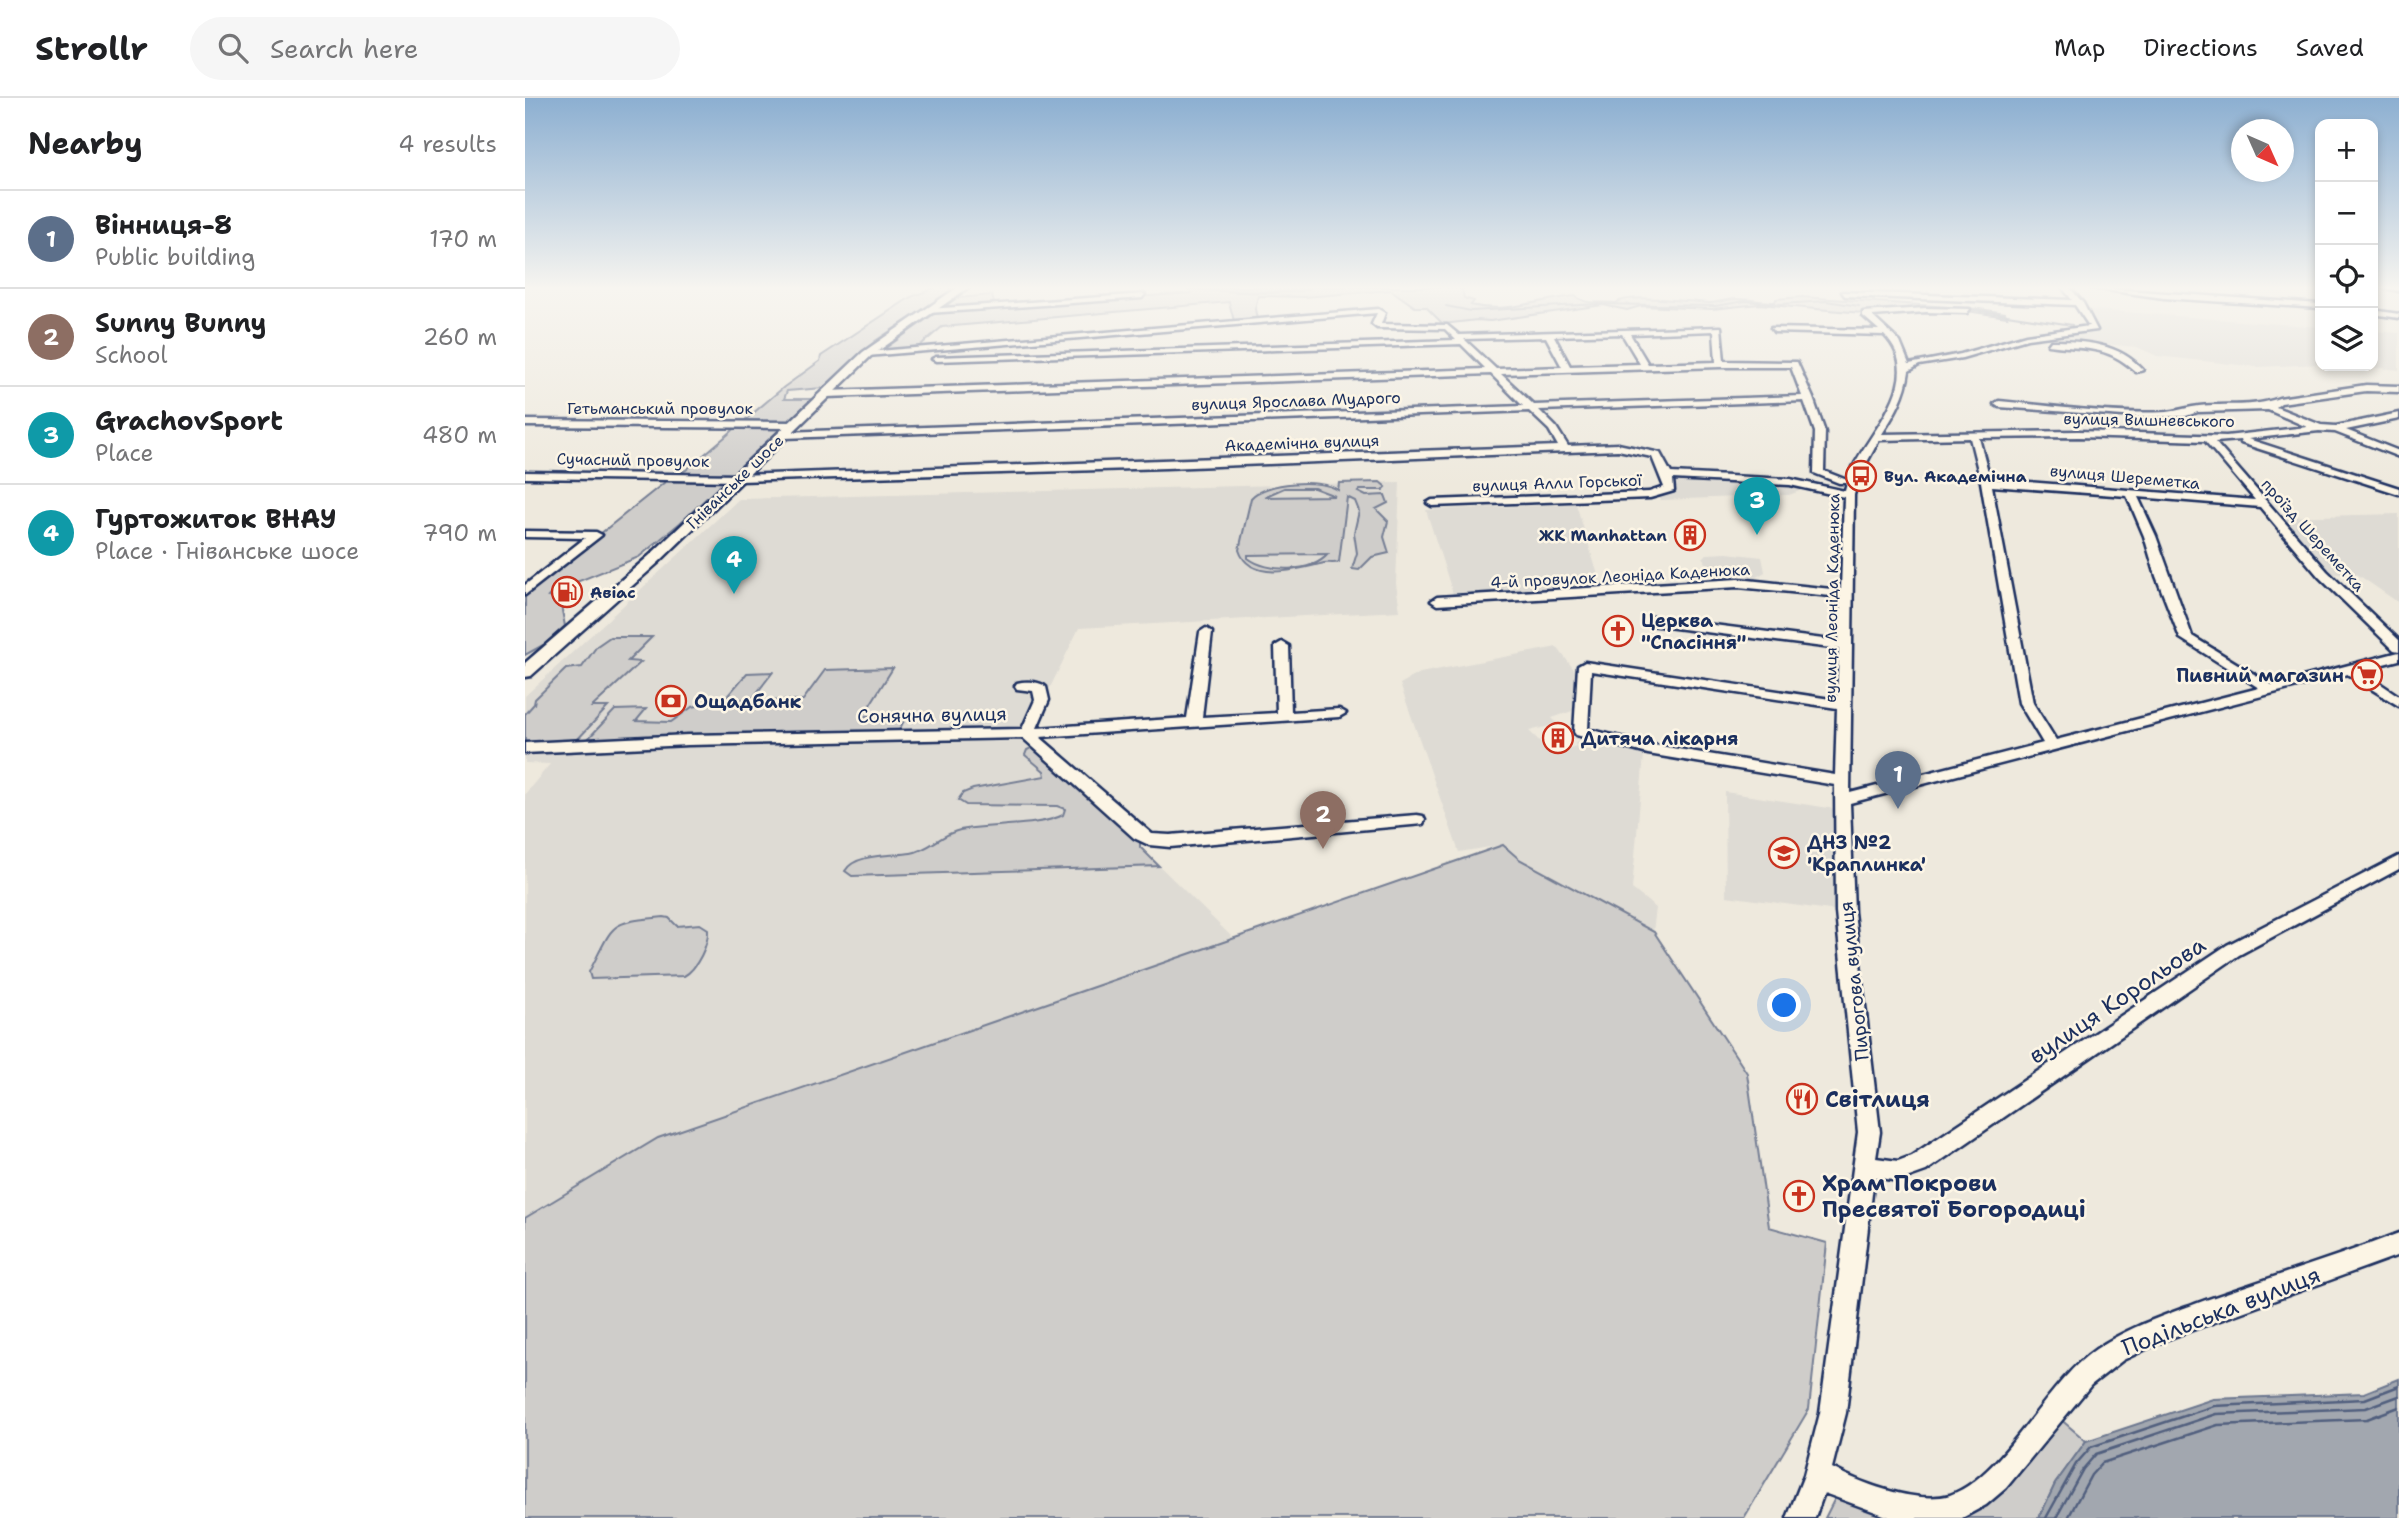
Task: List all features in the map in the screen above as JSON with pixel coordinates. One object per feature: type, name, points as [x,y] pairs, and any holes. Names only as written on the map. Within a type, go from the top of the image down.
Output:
[{"type":"main road","name":"Гніванське шосе","points":[[527,670],[654,559],[870,353]]},
{"type":"street","points":[[863,358],[914,353]]},
{"type":"street","points":[[863,358],[1065,353]]},
{"type":"street","points":[[1474,353],[1556,433],[1565,448]]},
{"type":"street","points":[[1559,353],[1567,369]]},
{"type":"street","points":[[1637,353],[1645,366]]},
{"type":"street","points":[[1719,353],[1720,364]]},
{"type":"street","points":[[1901,353],[1906,369],[1917,363],[1971,353]]},
{"type":"street","points":[[2120,353],[2140,370]]},
{"type":"street","points":[[826,394],[1645,366],[1794,364],[1809,398],[1821,437],[1819,473],[1851,489]]},
{"type":"street","name":"вулиця Леоніда Каденюка","points":[[1843,791],[1851,489],[1903,387],[1906,369]]},
{"type":"street","points":[[2269,407],[2279,401],[2354,390],[2399,389]]},
{"type":"street","name":"вулиця Ярослава Мудрого","points":[[789,430],[1809,398]]},
{"type":"street","points":[[1999,404],[2162,415],[2191,414],[2197,409],[2269,407],[2319,428],[2336,429],[2399,416]]},
{"type":"street","name":"Гетьманський провулок","points":[[525,423],[789,430]]},
{"type":"street","name":"вулиця Вишневського","points":[[1876,437],[2100,434],[2238,439],[2319,428]]},
{"type":"street","points":[[2336,429],[2399,454]]},
{"type":"street","points":[[1974,436],[1986,482],[2026,703],[2053,747]]},
{"type":"street","name":"проїзд Шереметка","points":[[2208,439],[2323,574],[2399,647]]},
{"type":"street","points":[[2238,439],[2399,491]]},
{"type":"street","name":"Академічна вулиця","points":[[740,478],[1166,465],[1565,448],[1633,448],[1656,455],[1667,476]]},
{"type":"street","name":"Сучасний провулок","points":[[525,475],[740,478]]},
{"type":"street","points":[[1667,476],[1790,482],[1851,489]]},
{"type":"street","name":"вулиця Алли Горської","points":[[1432,503],[1650,495],[1670,489],[1667,476]]},
{"type":"street","name":"вулиця Шереметка","points":[[1986,482],[2261,504]]},
{"type":"street","points":[[2131,494],[2150,536],[2170,601],[2186,638],[2270,689]]},
{"type":"street","points":[[525,534],[597,535],[525,591]]},
{"type":"street","name":"4-й провулок Леоніда Каденюка","points":[[1437,601],[1738,583],[1847,594]]},
{"type":"street","points":[[1651,621],[1847,646]]},
{"type":"street","points":[[1194,723],[1206,632]]},
{"type":"street","points":[[1282,646],[1284,716]]},
{"type":"street","points":[[1846,705],[1585,666],[1581,732],[1843,791],[2053,747],[2399,656]]},
{"type":"street","points":[[2349,669],[2399,702]]},
{"type":"street","points":[[1022,686],[1039,687],[1042,699],[1027,733],[1140,834],[1155,840],[1170,841],[1417,820]]},
{"type":"street","name":"Сонячна вулиця","points":[[525,748],[688,740],[1027,733],[1339,713]]},
{"type":"street","name":"Пирогова вулиця","points":[[1801,1518],[1817,1475],[1836,1394],[1869,1140],[1869,1108],[1845,920],[1843,791]]},
{"type":"street","name":"вулиця Корольова","points":[[1865,1166],[1898,1171],[1918,1164],[2233,950],[2399,862]]},
{"type":"street","name":"Подільська вулиця","points":[[1817,1475],[1840,1488],[1888,1506],[1931,1513],[1952,1509],[1970,1499],[2013,1461],[2078,1381],[2111,1353],[2156,1330],[2399,1244]]},
{"type":"shaded area","points":[[825,353],[861,353],[823,388],[787,391],[784,399],[812,399],[680,523],[639,557],[554,591],[548,597],[560,600],[565,626],[545,644],[525,655],[525,594],[670,478],[686,470],[784,387],[820,361]]},
{"type":"shaded area","points":[[2151,353],[2315,353],[2315,364],[2258,367]]},
{"type":"shaded area","points":[[2378,353],[2399,353],[2399,370],[2378,368]]},
{"type":"shaded area","points":[[1667,476],[1805,484],[1805,489],[1789,495],[1661,500],[1657,494],[1670,489]]},
{"type":"shaded area","points":[[1380,482],[1386,487],[1383,490],[1358,492],[1366,496],[1385,495],[1388,503],[1376,509],[1388,521],[1384,537],[1389,553],[1372,557],[1359,570],[1352,569],[1357,553],[1354,533],[1359,511],[1355,501],[1347,497],[1339,562],[1277,572],[1264,571],[1245,561],[1239,550],[1251,498],[1268,488],[1280,485],[1319,484],[1338,490],[1339,483]],"holes":[[[1284,488],[1314,488],[1335,496],[1264,497]],[[1328,554],[1311,565],[1289,569],[1266,566],[1248,558],[1248,555]]]},
{"type":"shaded area","points":[[1400,482],[1396,584],[1400,611],[1079,628],[1028,733],[1140,834],[1140,847],[1234,939],[658,1138],[525,1218],[525,794],[550,764],[525,763],[525,696],[739,499]]},
{"type":"shaded area","points":[[1576,504],[1602,588],[1454,597],[1426,510]]},
{"type":"shaded area","points":[[2399,514],[2399,603],[2357,574],[2323,574],[2273,517]]},
{"type":"shaded area","points":[[1707,554],[1762,557],[1765,572],[1753,579],[1715,580],[1703,558]]},
{"type":"shaded area","points":[[610,637],[652,637],[628,661],[641,662],[592,707],[608,707],[576,741],[525,743],[525,714],[535,699],[566,669],[582,667],[597,646]]},
{"type":"shaded area","points":[[1557,647],[1581,679],[1578,709],[1552,718],[1558,724],[1529,731],[1553,754],[1586,740],[1644,755],[1632,889],[1656,908],[1653,932],[1519,859],[1503,845],[1459,852],[1400,684],[1420,673]]},
{"type":"shaded area","points":[[893,668],[863,716],[907,715],[897,734],[585,742],[615,710],[646,709],[636,721],[671,722],[692,707],[719,702],[803,700],[825,670]]},
{"type":"shaded area","points":[[773,672],[752,699],[724,700],[747,673]]},
{"type":"shaded area","points":[[1040,744],[1140,834],[1140,847],[1159,866],[852,876],[845,871],[850,865],[866,858],[918,851],[960,830],[1041,822],[1063,815],[1065,809],[1057,806],[966,805],[958,800],[963,793],[973,789],[1045,776],[1044,771],[1025,755],[1027,750]]},
{"type":"shaded area","name":"ДНЗ №2 'Краплинка'","points":[[1725,792],[1842,810],[1845,912],[1726,896]]},
{"type":"shaded area","points":[[1503,845],[1519,859],[1654,932],[1747,1073],[1769,1227],[1827,1243],[1809,1409],[1744,1518],[525,1518],[525,1218],[658,1138]]},
{"type":"shaded area","points":[[664,917],[677,926],[700,924],[708,929],[707,942],[701,956],[689,973],[684,976],[591,979],[589,972],[609,934],[615,928],[632,921]]},
{"type":"shaded area","points":[[2052,1412],[2086,1441],[2055,1484],[2039,1518],[1825,1518],[1840,1488],[1952,1509]]},
{"type":"water","points":[[2399,1379],[2399,1518],[2039,1518],[2055,1484],[2086,1441],[2213,1399],[2364,1393]]},
{"type":"place","name":"Вул. Академічна","points":[[1861,476]]},
{"type":"place","name":"ЖК Manhattan","points":[[1690,535]]},
{"type":"place","name":"GrachovSport","points":[[1757,535]]},
{"type":"place","name":"Авіас","points":[[567,592]]},
{"type":"place","name":"Гуртожиток ВНАУ","points":[[734,594]]},
{"type":"place","name":"Церква \"Спасіння\"","points":[[1618,631]]},
{"type":"place","name":"Пивний магазин","points":[[2367,675]]},
{"type":"place","name":"Ощадбанк","points":[[671,701]]},
{"type":"place","name":"Дитяча лікарня","points":[[1558,738]]},
{"type":"place","name":"Вінниця-8","points":[[1898,809]]},
{"type":"place","name":"Sunny Bunny","points":[[1323,849]]},
{"type":"place","name":"ДНЗ №2 'Краплинка'","points":[[1784,853]]},
{"type":"place","name":"Світлиця","points":[[1802,1099]]},
{"type":"place","name":"Храм Покрови Пресвятої Богородиці","points":[[1799,1196]]}]
